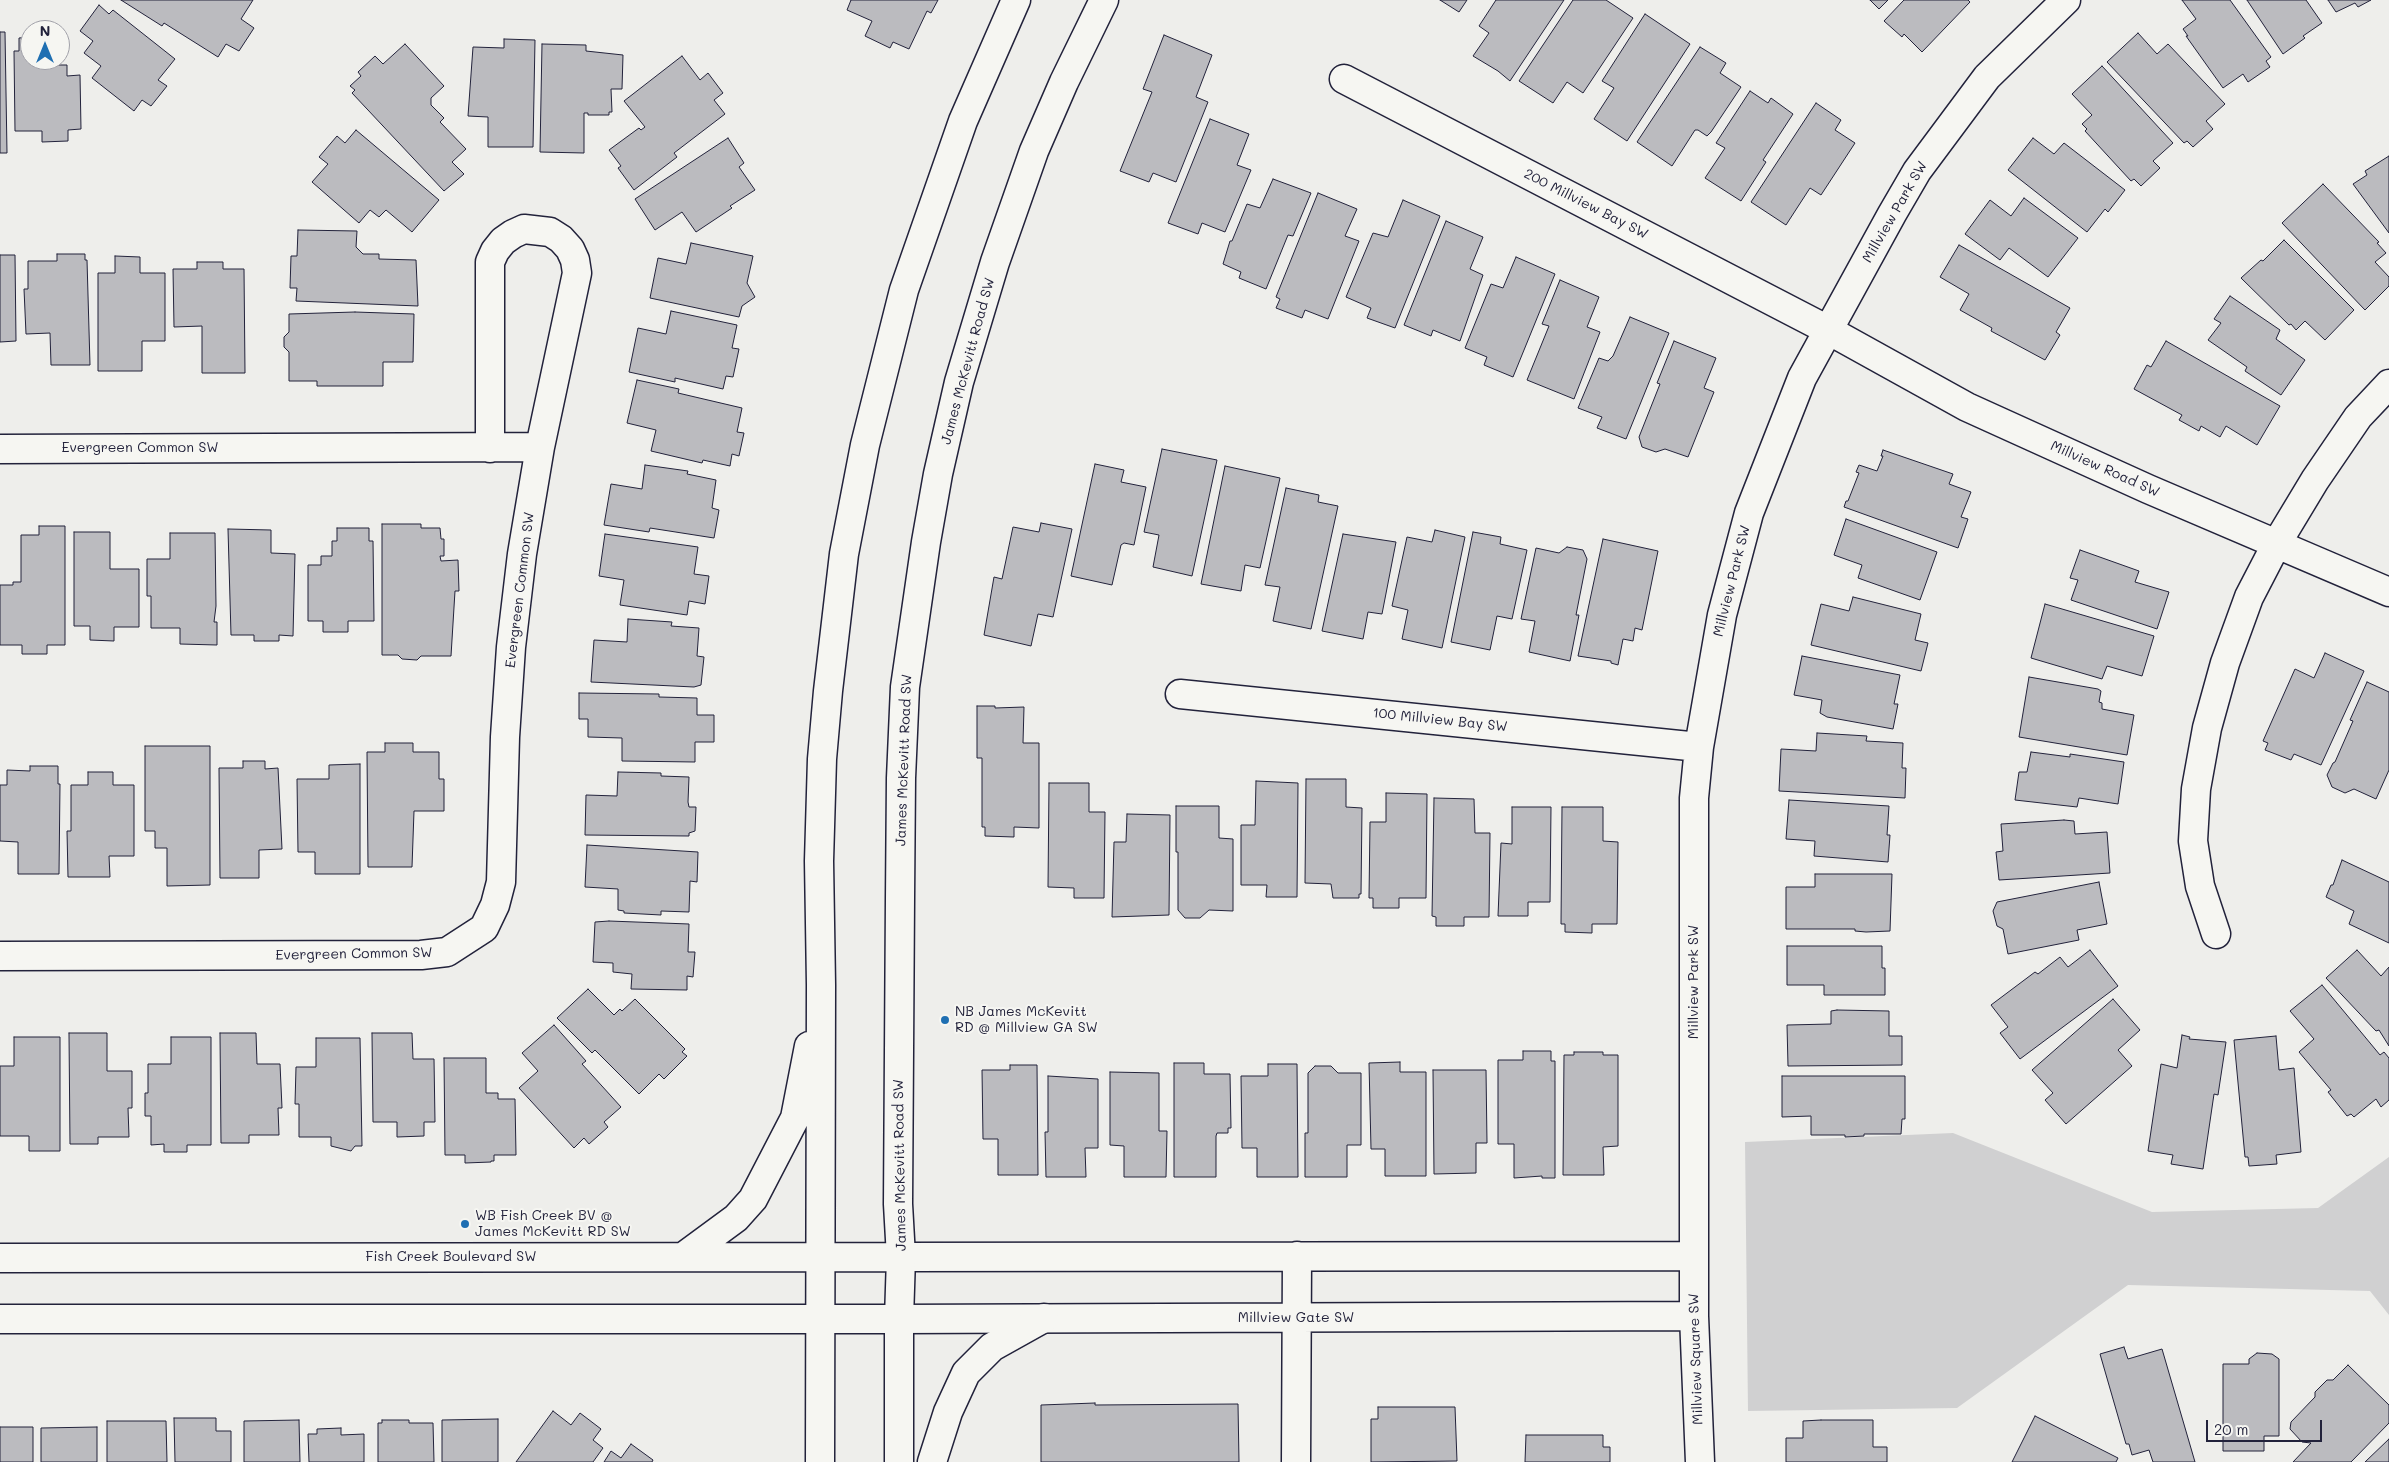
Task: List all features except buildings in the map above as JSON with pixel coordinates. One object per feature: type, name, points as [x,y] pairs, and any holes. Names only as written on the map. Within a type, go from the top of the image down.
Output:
[{"type":"street","points":[[820,1462],[822,985],[820,861],[822,759],[844,554],[865,445],[904,290],[933,202],[963,121],[1016,0]]},
{"type":"street","name":"James McKevitt Road SW","points":[[899,1462],[901,1257],[898,1204],[901,778],[905,687],[938,474],[959,382],[995,262],[1034,151],[1064,82],[1104,0]]},
{"type":"street","name":"Millview Park SW","points":[[1694,1256],[1694,798],[1699,747],[1722,615],[1749,513],[1802,378],[1912,180],[1942,135],[1987,77],[2066,0]]},
{"type":"street","name":"200 Millview Bay SW","points":[[1344,79],[1828,330]]},
{"type":"street","name":"Evergreen Common SW","points":[[0,956],[422,956],[447,952],[484,928],[495,906],[502,882],[502,800],[511,647],[522,554],[540,447],[577,273],[575,260],[570,249],[561,239],[550,232],[524,229],[503,241],[495,250],[490,262],[490,448]]},
{"type":"street","name":"Millview Road SW","points":[[1828,330],[1967,407],[2148,489],[2389,592]]},
{"type":"street","points":[[2216,934],[2200,886],[2194,841],[2196,789],[2207,728],[2225,663],[2249,597],[2277,543],[2314,480],[2358,417],[2389,384]]},
{"type":"street","name":"Evergreen Common SW","points":[[0,448],[540,447]]},
{"type":"street","name":"100 Millview Bay SW","points":[[1180,694],[1699,747]]},
{"type":"street","points":[[683,1257],[736,1218],[753,1200],[795,1118],[822,985]]},
{"type":"street","points":[[1296,1462],[1297,1256]]},
{"type":"street","points":[[901,1257],[1694,1256]]},
{"type":"street","name":"Millview Square SW","points":[[1694,1256],[1694,1316],[1700,1462]]},
{"type":"street","name":"Fish Creek Boulevard SW","points":[[0,1258],[901,1257]]},
{"type":"street","name":"Millview Gate SW","points":[[899,1319],[1694,1316]]},
{"type":"street","points":[[932,1462],[948,1412],[966,1374],[992,1347],[1044,1318]]},
{"type":"street","points":[[0,1319],[899,1319]]},
{"type":"shaded area","points":[[1953,1133],[2152,1212],[2318,1208],[2389,1157],[2389,1315],[2370,1291],[2128,1285],[1957,1408],[1748,1411],[1745,1142]]},
{"type":"place","name":"NB James McKevitt RD @ Millview GA SW","points":[[945,1020]]},
{"type":"place","name":"WB Fish Creek BV @ James McKevitt RD SW","points":[[465,1224]]}]
